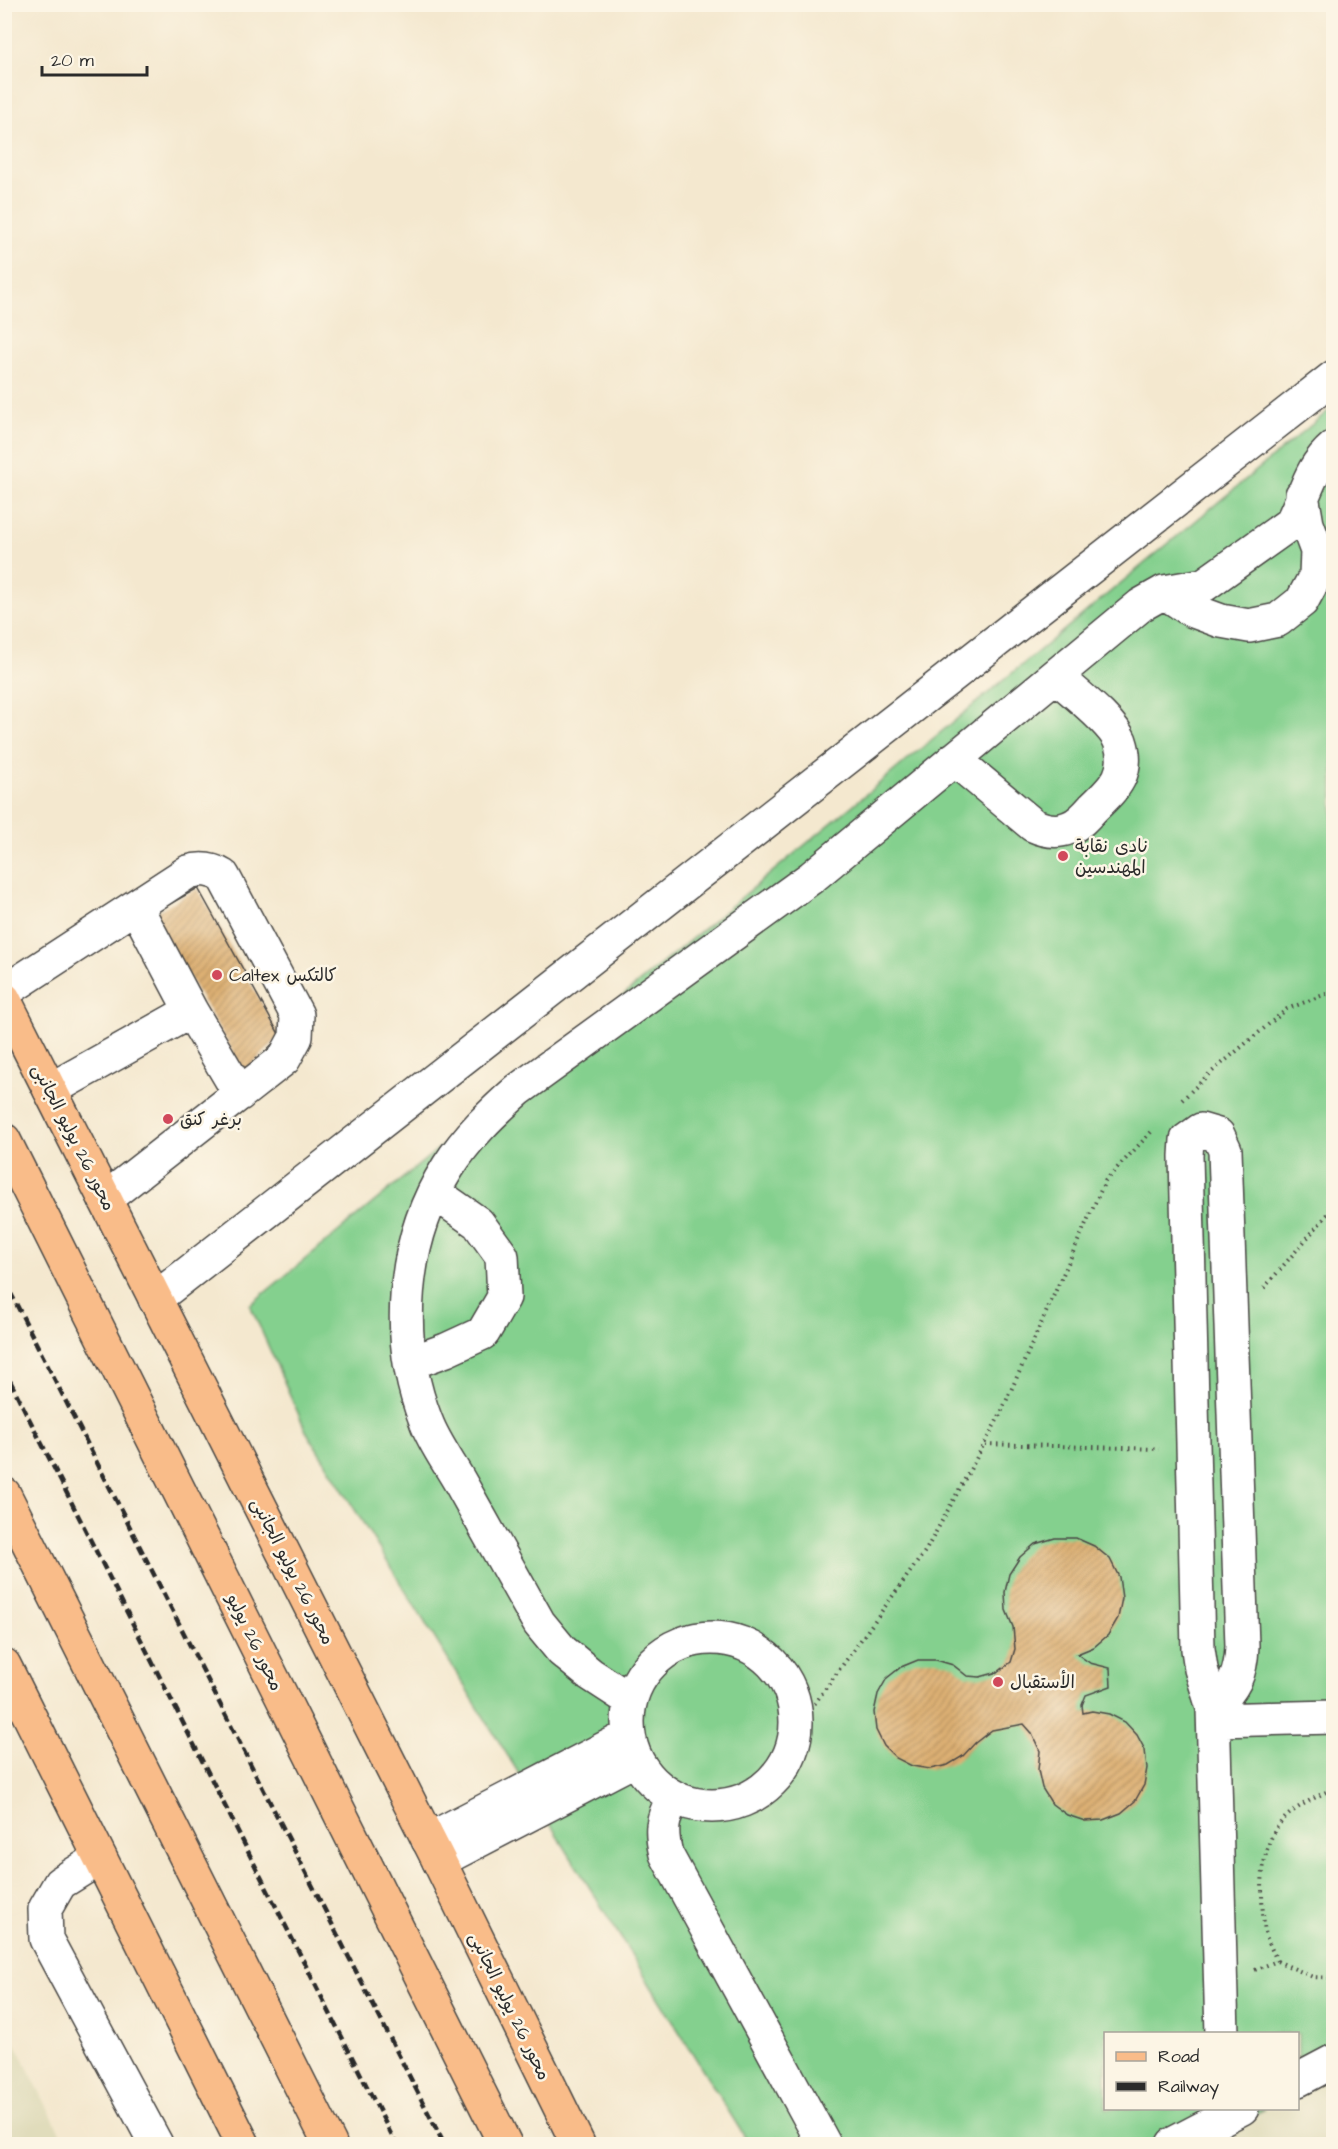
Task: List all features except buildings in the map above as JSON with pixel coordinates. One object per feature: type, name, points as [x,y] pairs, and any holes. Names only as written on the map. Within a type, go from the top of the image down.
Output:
[{"type":"main road","name":"محور 26 يوليو الجانبى","points":[[4,999],[434,1851],[578,2145]]},
{"type":"main road","name":"محور 26 يوليو","points":[[4,1140],[505,2145]]},
{"type":"main road","points":[[4,1494],[330,2145]]},
{"type":"main road","points":[[9,1680],[243,2145]]},
{"type":"street","points":[[155,1299],[1334,376]]},
{"type":"street","points":[[630,1700],[590,1674],[562,1651],[539,1623],[426,1421],[410,1363],[406,1318],[410,1266],[424,1215],[448,1167],[479,1125],[518,1090],[812,877],[1141,605],[1164,592],[1204,585],[1291,523],[1317,465],[1334,447]]},
{"type":"street","points":[[1164,592],[1191,610],[1221,621],[1250,626],[1278,620],[1302,601],[1316,575],[1317,551],[1307,524],[1302,495]]},
{"type":"street","points":[[954,759],[1033,825],[1055,831],[1069,828],[1081,821],[1117,785],[1122,771],[1123,755],[1119,740],[1111,727],[1056,676]]},
{"type":"street","points":[[4,992],[188,872],[207,869],[223,876],[297,1015],[297,1037],[284,1059],[105,1199]]},
{"type":"street","points":[[136,907],[240,1094]]},
{"type":"street","points":[[50,1090],[192,1011]]},
{"type":"street","points":[[1213,1714],[1236,1681],[1241,1664],[1225,1150],[1218,1135],[1202,1130],[1187,1140],[1186,1156],[1198,1649],[1213,1714],[1222,2032]]},
{"type":"street","points":[[410,1363],[483,1333],[504,1297],[502,1256],[478,1223],[435,1193]]},
{"type":"street","points":[[712,1636],[740,1641],[764,1654],[783,1675],[795,1700],[797,1728],[790,1755],[776,1779],[754,1796],[728,1806],[700,1806],[673,1798],[645,1775],[632,1748],[628,1718],[630,1700],[642,1675],[661,1654],[685,1641],[712,1636]]},
{"type":"street","points":[[1213,1714],[1334,1717]]},
{"type":"street","points":[[434,1851],[632,1748]]},
{"type":"street","points":[[673,1798],[665,1814],[662,1830],[666,1854],[824,2145]]},
{"type":"street","points":[[100,1858],[60,1883],[45,1909],[46,1939],[156,2145]]},
{"type":"street","points":[[1299,2079],[1334,2061]]},
{"type":"street","points":[[1173,2145],[1230,2112]]},
{"type":"path","points":[[1194,1136],[1178,1104],[1208,1075],[1287,1009],[1334,991]]},
{"type":"path","points":[[797,1728],[926,1550],[1000,1415],[1106,1181],[1154,1129]]},
{"type":"path","points":[[1231,1327],[1334,1207]]},
{"type":"path","points":[[985,1444],[1193,1450]]},
{"type":"path","points":[[1334,1788],[1285,1817],[1270,1839],[1262,1874],[1266,1932],[1277,1960],[1313,1977],[1334,1978]]},
{"type":"path","points":[[1221,1985],[1277,1960]]},
{"type":"shaded area","points":[[5,2023],[66,2144],[5,2144]]},
{"type":"shaded area","points":[[1333,2073],[1333,2144],[1195,2144],[1263,2110],[1299,2110],[1299,2091]]},
{"type":"green space","name":"نادى نقابة المهندسين","points":[[1333,407],[1333,2073],[1299,2091],[1299,2032],[1104,2032],[1104,2110],[1263,2110],[1195,2144],[749,2144],[306,1431],[250,1305]]},
{"type":"railway","points":[[4,1280],[444,2144]]},
{"type":"railway","points":[[4,1369],[396,2144]]},
{"type":"place","name":"نادى نقابة المهندسين","points":[[1063,856]]},
{"type":"place","name":"Caltex كالتكس","points":[[217,975]]},
{"type":"place","name":"برغر كنق","points":[[168,1119]]},
{"type":"place","name":"الأستقبال","points":[[998,1682]]}]
